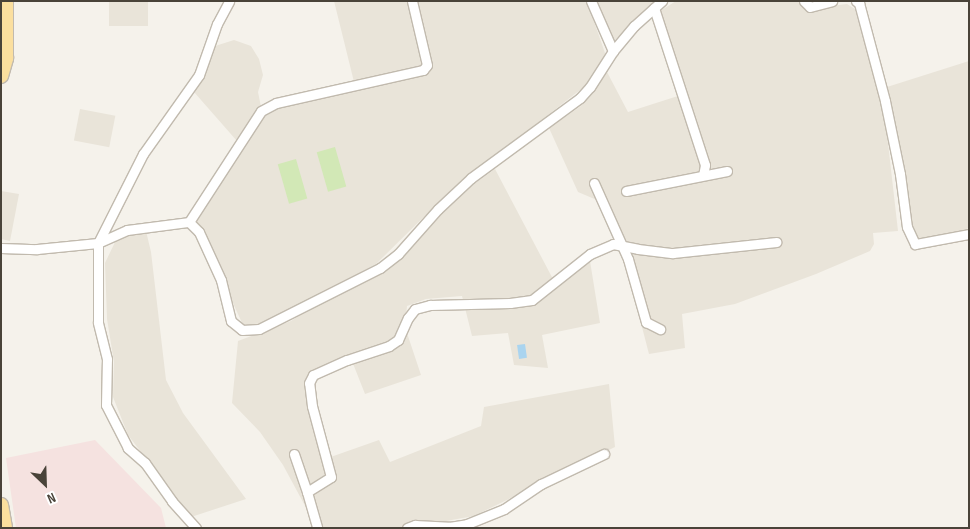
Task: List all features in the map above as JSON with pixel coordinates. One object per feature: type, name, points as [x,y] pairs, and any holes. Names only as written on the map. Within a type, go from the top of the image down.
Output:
[{"type":"main road","points":[[1,76],[6,58],[6,1]]},
{"type":"main road","points":[[1,505],[5,528]]},
{"type":"street","points":[[196,528],[172,501],[145,463],[128,448],[106,405],[107,359],[98,322],[98,243],[142,154],[199,75],[217,24],[230,1]]},
{"type":"street","points":[[1,248],[37,249],[98,243],[127,230],[189,222],[262,111],[276,103],[423,70],[427,65],[412,1]]},
{"type":"street","points":[[592,1],[613,51]]},
{"type":"street","points":[[189,222],[199,232],[220,280],[231,321],[242,330],[259,329],[380,268],[398,254],[438,209],[471,178],[580,98],[590,87],[613,51],[634,26],[662,1]]},
{"type":"street","points":[[804,1],[810,7],[832,1]]},
{"type":"street","points":[[856,1],[859,3],[885,101],[900,174],[906,227],[915,244],[969,234]]},
{"type":"street","points":[[654,8],[705,165],[703,175]]},
{"type":"street","points":[[626,191],[727,171]]},
{"type":"street","points":[[594,183],[636,282],[646,322],[660,329]]},
{"type":"street","points":[[307,492],[331,477],[312,406],[310,383],[313,375],[347,360],[389,346],[398,340],[408,318],[415,309],[430,306],[510,303],[532,300],[590,254],[613,244],[673,253],[702,252],[776,242]]},
{"type":"street","points":[[294,454],[317,528]]},
{"type":"street","points":[[407,528],[415,525],[449,528],[467,524],[504,509],[541,484],[604,454]]},
{"type":"shaded area","points":[[109,1],[148,1],[148,26],[109,26]]},
{"type":"shaded area","points":[[334,1],[587,1],[606,56],[589,83],[447,194],[376,264],[267,323],[243,325],[195,220],[237,141],[194,92],[212,47],[234,40],[251,46],[259,59],[263,75],[258,92],[262,112],[356,90]]},
{"type":"shaded area","points":[[596,1],[662,1],[638,17],[613,42]]},
{"type":"shaded area","points":[[676,1],[806,1],[823,7],[847,4],[855,9],[884,108],[898,231],[873,233],[874,244],[870,251],[816,274],[735,304],[682,314],[685,348],[649,354],[622,250],[604,203],[578,192],[549,128],[581,106],[607,72],[628,112],[681,95],[657,13]]},
{"type":"shaded area","points":[[969,61],[969,228],[930,241],[911,238],[904,167],[887,87]]},
{"type":"shaded area","points":[[80,109],[115,116],[109,147],[74,140]]},
{"type":"shaded area","points":[[495,169],[554,281],[590,261],[600,323],[542,335],[548,368],[514,365],[508,333],[472,336],[462,296],[426,299],[407,306],[405,327],[421,375],[365,394],[350,356],[307,380],[325,459],[379,440],[390,462],[481,426],[484,407],[609,384],[615,447],[474,516],[407,528],[317,528],[283,465],[260,432],[232,403],[238,341],[291,321],[342,287],[388,266],[439,209]]},
{"type":"shaded area","points":[[1,191],[19,194],[10,241],[1,239]]},
{"type":"shaded area","points":[[146,231],[151,252],[166,380],[183,413],[246,499],[191,517],[128,435],[113,397],[114,362],[107,319],[105,263],[116,240]]},
{"type":"shaded area","points":[[95,440],[161,508],[166,528],[16,528],[6,458]]},
{"type":"green space","points":[[335,147],[346,186],[328,192],[317,152]]},
{"type":"green space","points":[[296,159],[307,198],[289,204],[278,164]]},
{"type":"water","points":[[525,344],[527,358],[519,359],[517,345]]}]
